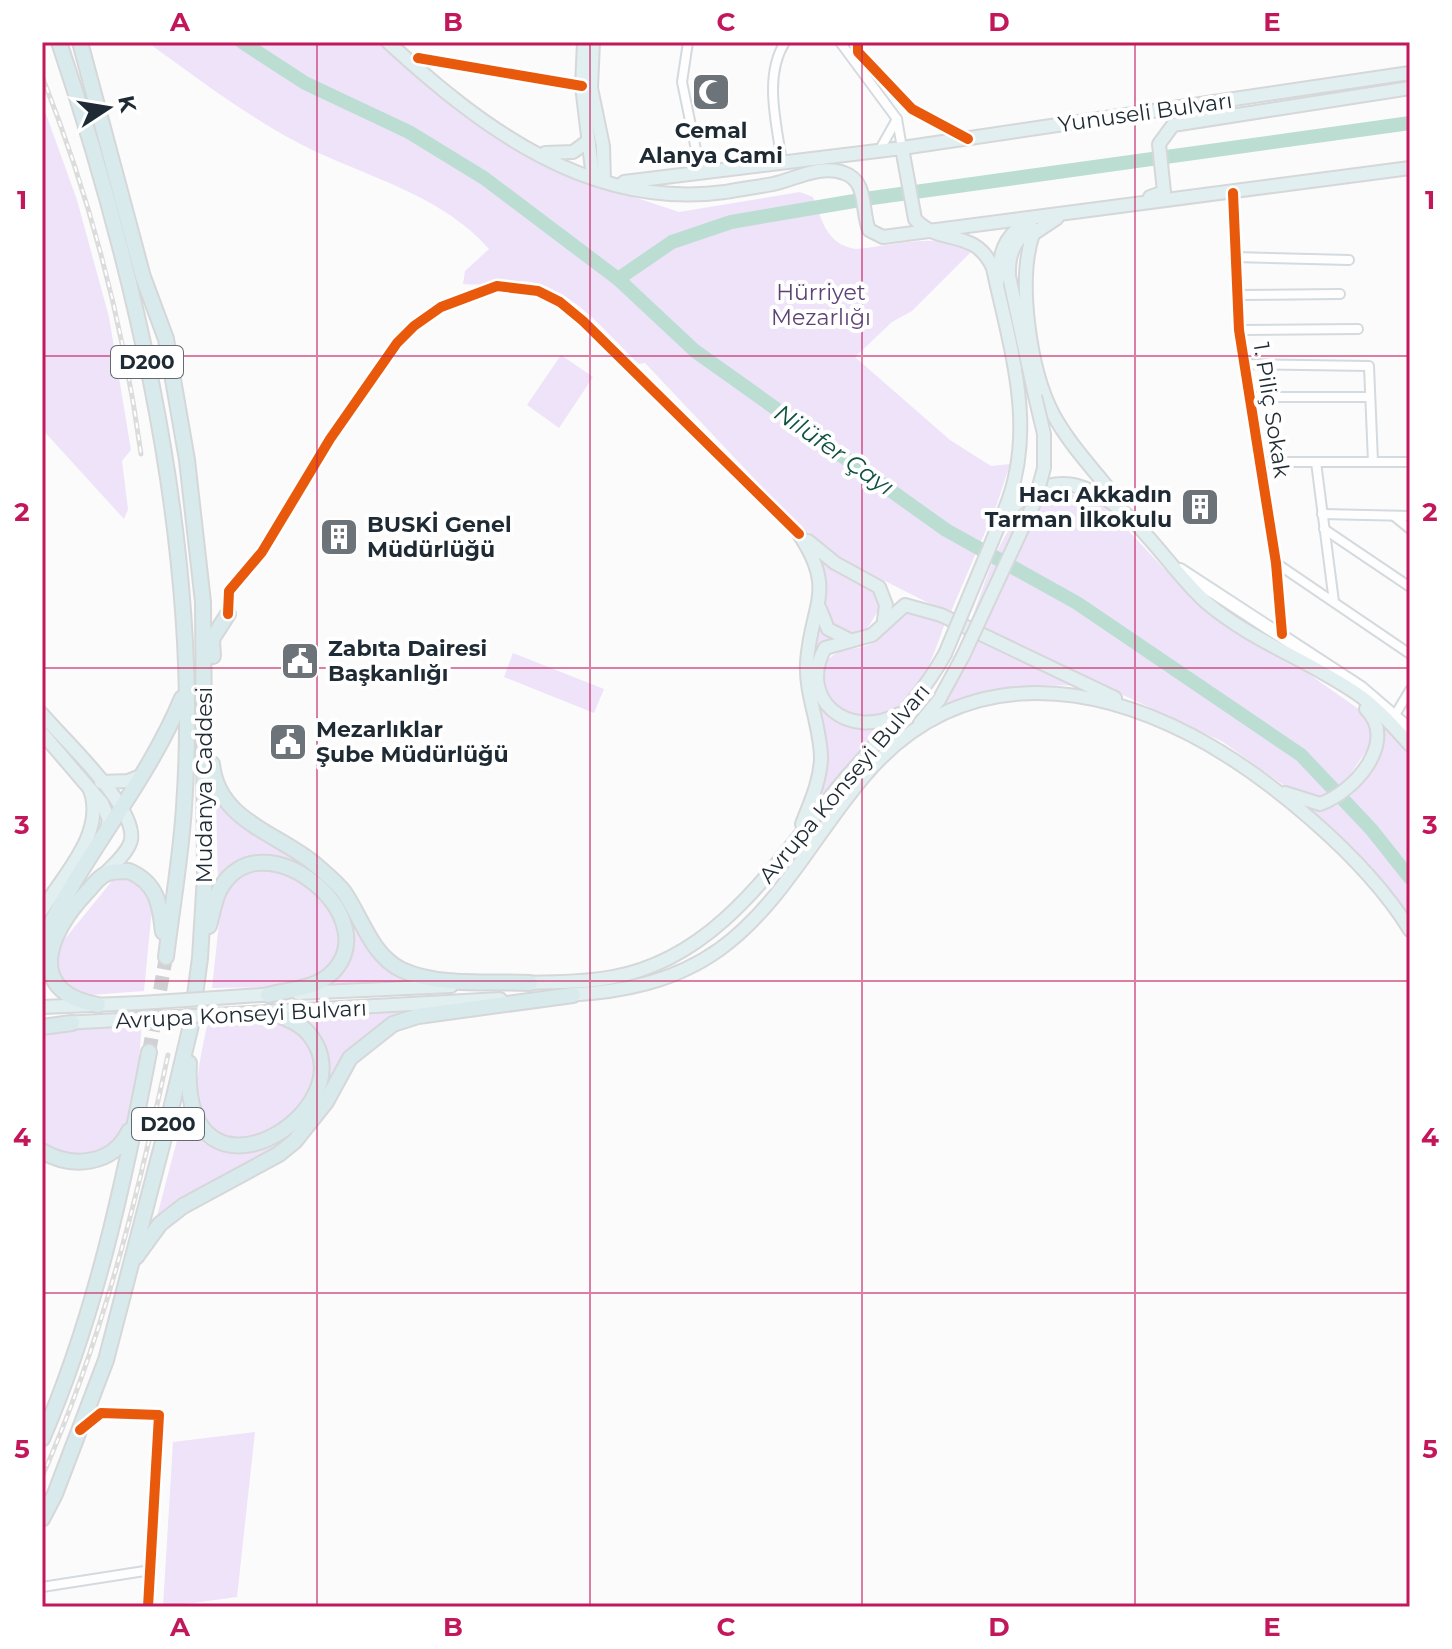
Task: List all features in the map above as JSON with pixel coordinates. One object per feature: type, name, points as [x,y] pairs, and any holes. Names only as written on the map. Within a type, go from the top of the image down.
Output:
[{"type":"highway","name":"Mudanya Caddesi","points":[[59,42],[107,207],[157,404],[180,570],[185,690],[184,806],[166,957],[161,913],[152,886],[129,871],[104,875]]},
{"type":"highway","name":"Mudanya Caddesi","points":[[42,1519],[106,1360],[191,1025],[200,958],[206,712],[196,531],[166,339],[143,277],[82,42]]},
{"type":"highway","points":[[228,614],[212,639],[213,683],[206,712],[213,772],[224,801],[235,814],[288,843],[319,867],[343,891],[378,950],[399,968],[434,979],[530,983]]},
{"type":"highway","points":[[42,942],[63,898],[167,733],[185,690]]},
{"type":"highway","points":[[200,958],[220,888],[236,873],[259,864],[272,864],[299,872],[335,905],[345,930],[345,944],[337,967],[327,977],[316,983],[268,995]]},
{"type":"highway","points":[[98,1005],[80,1002],[62,993],[51,976],[50,958],[64,921],[104,875]]},
{"type":"highway","points":[[131,1263],[160,1224],[183,1206],[279,1154],[295,1141],[326,1102],[350,1058],[393,1024],[445,1012],[573,995]]},
{"type":"highway","points":[[191,1025],[189,1102],[194,1116],[214,1139],[229,1145],[257,1145],[284,1131],[303,1113],[317,1091],[322,1073],[317,1046],[310,1035],[301,1026],[272,1012]]},
{"type":"highway","points":[[42,1025],[72,1023]]},
{"type":"highway","name":"D200","points":[[42,1439],[66,1383],[124,1183],[149,1052]]},
{"type":"highway","points":[[42,1151],[74,1162],[85,1162],[112,1153],[124,1143],[143,1085]]},
{"type":"main road","points":[[388,42],[520,146],[550,163],[599,177]]},
{"type":"main road","points":[[400,42],[545,153],[599,177],[641,193],[690,196],[776,184],[834,170],[854,178],[861,189],[869,230],[883,237],[1410,168]]},
{"type":"main road","points":[[584,42],[582,86],[588,141],[599,177]]},
{"type":"main road","points":[[593,42],[591,88],[603,146],[599,177]]},
{"type":"main road","name":"Yunuseli Bulvarı","points":[[599,177],[628,184],[968,139],[1410,73]]},
{"type":"main road","name":"Yunuseli Bulvarı","points":[[1123,114],[1184,122],[1410,88]]},
{"type":"main road","points":[[997,285],[1003,245],[1012,232],[1034,218],[1068,206],[1161,195],[1164,192],[1159,144],[1166,130],[1184,122]]},
{"type":"main road","points":[[545,153],[573,152],[588,141]]},
{"type":"main road","points":[[902,148],[915,219],[935,232],[963,238],[980,248],[993,268],[1022,416],[1016,477],[998,527]]},
{"type":"main road","points":[[1070,213],[1046,222],[1033,234],[1024,262],[1041,383],[1067,437],[1138,528]]},
{"type":"main road","points":[[908,738],[939,700],[963,656],[1035,501],[1044,468],[1044,434],[1012,295],[1008,259],[1015,243],[1025,232],[1052,215]]},
{"type":"main road","name":"Avrupa Konseyi Bulvarı","points":[[42,1007],[615,977],[686,948],[720,925],[754,893],[798,836],[923,694],[945,654],[998,527],[1009,510],[1027,496],[1062,484],[1097,493],[1138,528],[1210,605],[1362,697],[1410,745]]},
{"type":"main road","points":[[798,836],[818,783],[821,758],[807,663],[820,606],[821,580],[813,555],[799,534]]},
{"type":"main road","points":[[799,534],[835,563],[879,587],[886,605],[884,620]]},
{"type":"main road","points":[[1164,558],[1282,634],[1395,715],[1410,730]]},
{"type":"main road","points":[[910,708],[889,719],[852,724],[836,715],[825,701],[819,682],[819,659],[825,648],[872,635],[884,620],[905,605],[914,605],[1161,720]]},
{"type":"main road","points":[[820,606],[824,623],[833,634],[857,640]]},
{"type":"main road","points":[[1274,789],[1306,802],[1320,804],[1334,799],[1348,788],[1375,752],[1377,729],[1372,715],[1329,679]]},
{"type":"main road","name":"Avrupa Konseyi Bulvarı","points":[[72,1023],[573,995],[650,984],[698,964],[755,920],[867,773],[908,738],[944,713],[970,703],[1022,692],[1075,695],[1161,720],[1225,753],[1274,789],[1357,866],[1410,930]]},
{"type":"main road","points":[[42,714],[95,786],[107,810],[107,830]]},
{"type":"main road","points":[[42,733],[95,786],[121,806],[131,827],[128,848],[104,875]]},
{"type":"main road","points":[[95,786],[138,777]]},
{"type":"main road","points":[[42,910],[89,835],[95,818],[95,786]]},
{"type":"street","points":[[688,42],[682,82],[701,174]]},
{"type":"street","points":[[782,163],[772,81],[777,55],[785,42]]},
{"type":"street","points":[[840,42],[897,119],[902,148]]},
{"type":"street","points":[[858,42],[858,52],[912,109],[968,139]]},
{"type":"street","points":[[418,58],[582,86]]},
{"type":"street","points":[[879,151],[897,119]]},
{"type":"street","name":"1. Piliç Sokak","points":[[1233,193],[1239,330],[1276,563],[1282,634]]},
{"type":"street","points":[[1234,257],[1349,260]]},
{"type":"street","points":[[228,614],[229,591],[262,552],[330,439],[397,343],[441,307],[497,286],[538,291],[560,302],[799,534]]},
{"type":"street","points":[[1236,295],[1340,294]]},
{"type":"street","points":[[1239,330],[1358,329]]},
{"type":"street","points":[[1244,364],[1369,366],[1373,462]]},
{"type":"street","points":[[1249,397],[1370,397]]},
{"type":"street","points":[[1261,462],[1410,462]]},
{"type":"street","points":[[1316,462],[1334,602]]},
{"type":"street","points":[[1322,514],[1410,516]]},
{"type":"street","points":[[1393,516],[1410,529]]},
{"type":"street","points":[[1324,529],[1410,587]]},
{"type":"street","points":[[1276,563],[1410,654]]},
{"type":"street","points":[[1395,715],[1410,690]]},
{"type":"street","points":[[80,1430],[101,1413],[159,1415],[148,1607]]},
{"type":"street","points":[[42,1587],[151,1570]]},
{"type":"green space","name":"Hürriyet Mezarlığı","points":[[147,42],[383,42],[501,137],[547,167],[583,180],[679,212],[800,192],[813,197],[832,237],[855,249],[926,241],[968,247],[970,253],[912,311],[892,322],[855,357],[950,440],[991,466],[1010,464],[997,504],[950,614],[832,554],[779,505],[645,363],[639,364],[576,304],[547,287],[531,282],[463,284],[465,271],[489,249],[469,229],[422,198],[316,152],[272,128]]},
{"type":"green space","points":[[42,103],[77,200],[109,317],[131,450],[122,461],[128,509],[124,519],[42,429]]},
{"type":"green space","points":[[561,355],[593,377],[559,428],[527,405]]},
{"type":"green space","points":[[1070,493],[1105,506],[1190,596],[1221,621],[1299,667],[1367,715],[1372,728],[1371,744],[1343,785],[1330,796],[1318,799],[1296,794],[1223,742],[970,623],[993,560],[1015,522],[1029,507],[1048,497]]},
{"type":"green space","points":[[817,555],[872,591],[878,611],[867,629],[851,633],[840,630],[833,622]]},
{"type":"green space","points":[[907,612],[945,623],[914,692],[888,714],[860,718],[841,710],[829,695],[826,662],[837,653],[873,643]]},
{"type":"green space","points":[[820,623],[832,639],[822,644],[816,669],[839,720],[865,729],[891,722],[815,801],[816,704],[812,666]]},
{"type":"green space","points":[[965,633],[1077,686],[1033,686],[992,692],[952,704],[912,724],[937,692]]},
{"type":"green space","points":[[513,653],[604,689],[594,713],[504,677]]},
{"type":"green space","points":[[1379,719],[1410,753],[1410,917],[1336,833],[1304,807],[1320,809],[1335,806],[1350,797],[1363,782],[1375,765],[1383,745]]},
{"type":"green space","points":[[216,800],[242,822],[313,869],[334,890],[362,941],[377,959],[415,980],[328,984],[350,932],[341,904],[293,864],[266,858],[218,883]]},
{"type":"green space","points":[[271,869],[300,882],[322,901],[335,925],[336,957],[316,979],[276,987],[212,988],[222,895],[243,875]]},
{"type":"green space","points":[[131,875],[147,887],[152,908],[144,991],[77,996],[56,978],[55,951],[116,876]]},
{"type":"green space","points":[[406,1012],[380,1026],[287,1142],[176,1203],[156,1220],[185,1110],[208,1138],[237,1149],[267,1145],[294,1130],[315,1106],[325,1077],[321,1047],[298,1017]]},
{"type":"green space","points":[[265,1021],[292,1028],[302,1036],[309,1048],[314,1076],[306,1101],[288,1120],[265,1132],[241,1137],[218,1133],[203,1118],[197,1091],[207,1025]]},
{"type":"green space","points":[[142,1026],[134,1102],[120,1137],[101,1151],[89,1154],[65,1152],[42,1143],[42,1032]]},
{"type":"green space","points":[[255,1432],[237,1597],[163,1607],[173,1442]]},
{"type":"waterway","name":"Nilüfer Çayı","points":[[242,42],[305,83],[409,132],[484,178],[618,279],[695,351],[946,530],[1077,603],[1301,755],[1371,829],[1410,878]]},
{"type":"waterway","points":[[618,279],[672,242],[731,222],[872,198],[1410,123]]},
{"type":"tunnel","points":[[149,1052],[166,957]]},
{"type":"railway","points":[[42,76],[76,169],[103,262],[125,357],[141,454]]},
{"type":"railway","points":[[42,1477],[83,1374],[116,1269],[168,1055]]},
{"type":"cycle path","points":[[858,42],[858,52],[912,109],[968,139]]},
{"type":"cycle path","points":[[418,58],[582,86]]},
{"type":"cycle path","points":[[1233,193],[1239,330],[1276,563],[1282,634]]},
{"type":"cycle path","points":[[228,614],[229,591],[262,552],[330,439],[397,343],[441,307],[497,286],[538,291],[560,302],[799,534]]},
{"type":"cycle path","points":[[80,1430],[101,1413],[159,1415],[148,1607]]},
{"type":"place","name":"Cemal Alanya Cami","points":[[711,92]]},
{"type":"place","name":"Hacı Akkadın Tarman İlkokulu","points":[[1200,507]]},
{"type":"place","name":"BUSKİ Genel Müdürlüğü","points":[[339,537]]},
{"type":"place","name":"Zabıta Dairesi Başkanlığı","points":[[300,661]]},
{"type":"place","name":"Mezarlıklar Şube Müdürlüğü","points":[[288,742]]}]
